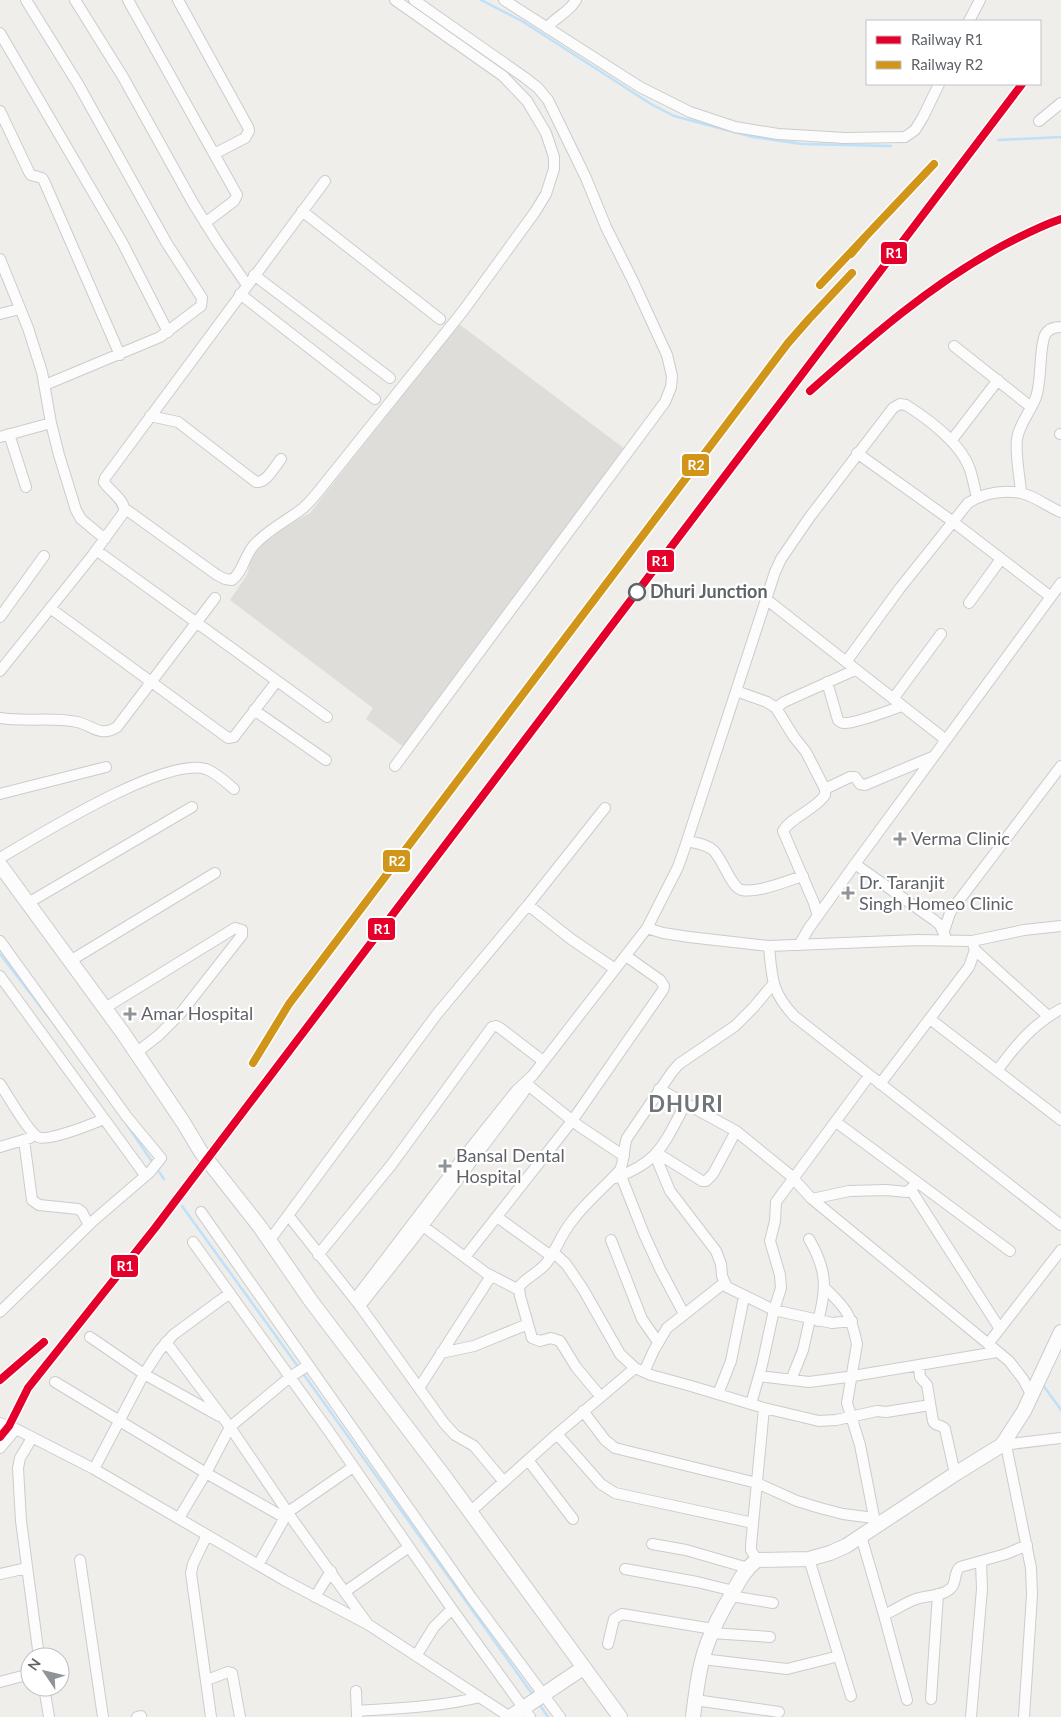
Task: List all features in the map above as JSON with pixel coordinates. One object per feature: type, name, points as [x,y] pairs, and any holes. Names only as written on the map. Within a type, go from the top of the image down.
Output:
[{"type":"street","points":[[26,0],[78,84],[166,242],[202,298],[201,306],[160,337],[45,385]]},
{"type":"street","points":[[76,0],[123,77],[205,223],[247,285]]},
{"type":"street","points":[[128,0],[237,195],[234,201],[205,223]]},
{"type":"street","points":[[178,0],[248,126],[249,131],[245,138],[214,154]]},
{"type":"street","points":[[324,181],[150,416],[104,482],[123,504],[124,508],[225,579],[232,580],[239,575],[253,546],[262,537],[304,507],[318,492],[463,311],[535,212],[546,194],[554,169],[554,157],[546,133],[527,101],[502,76],[395,0]]},
{"type":"street","points":[[395,766],[666,402],[671,388],[672,376],[667,355],[634,281],[606,226],[586,178],[548,100],[538,88],[524,77],[414,0]]},
{"type":"street","points":[[504,0],[640,87],[674,104],[735,127],[778,134],[845,138],[905,137],[914,130],[923,117],[939,85]]},
{"type":"street","points":[[548,28],[555,19],[567,13],[576,0]]},
{"type":"street","points":[[970,20],[980,0]]},
{"type":"street","points":[[0,32],[122,242],[168,332]]},
{"type":"street","points":[[1039,121],[1061,103]]},
{"type":"street","points":[[0,111],[29,172],[34,176],[42,178],[44,181],[120,355]]},
{"type":"street","points":[[302,211],[440,319]]},
{"type":"street","points":[[0,259],[42,372],[51,423],[76,510],[81,519],[105,538]]},
{"type":"street","points":[[254,275],[390,378]]},
{"type":"street","points":[[240,294],[375,399]]},
{"type":"street","points":[[0,314],[20,309]]},
{"type":"street","points":[[1021,493],[1017,440],[1036,396],[1041,370],[1043,340],[1049,330],[1061,327]]},
{"type":"street","points":[[954,346],[1031,407]]},
{"type":"street","points":[[951,441],[998,380]]},
{"type":"street","points":[[357,1302],[423,1226],[521,1096],[543,1061],[647,928],[678,867],[774,572],[781,559],[858,453],[886,415],[896,405],[906,405],[914,410],[951,441],[963,455],[969,467],[977,497]]},
{"type":"street","points":[[150,416],[178,422],[256,482],[264,480],[281,459]]},
{"type":"street","points":[[26,487],[4,436],[51,423]]},
{"type":"street","points":[[858,453],[952,521],[1051,597]]},
{"type":"street","points":[[846,662],[952,521],[968,503],[977,497],[990,493],[1021,493],[1061,512]]},
{"type":"street","points":[[1,668],[96,550],[124,512],[124,508]]},
{"type":"street","points":[[96,550],[327,717]]},
{"type":"street","points":[[0,617],[44,556]]},
{"type":"street","points":[[969,603],[1001,558]]},
{"type":"street","points":[[799,946],[855,864],[1061,583]]},
{"type":"street","points":[[0,718],[17,721],[68,721],[81,723],[94,730],[111,731],[117,727],[215,598]]},
{"type":"street","points":[[766,599],[946,740]]},
{"type":"street","points":[[50,608],[228,738],[234,737],[277,681]]},
{"type":"street","points":[[893,699],[941,634]]},
{"type":"street","points":[[776,708],[784,702],[855,670]]},
{"type":"street","points":[[827,682],[838,720],[841,723],[845,724],[856,721],[902,706]]},
{"type":"street","points":[[736,691],[767,702],[776,708],[806,752],[825,789],[825,795],[819,803],[788,825],[783,831],[818,916]]},
{"type":"street","points":[[254,710],[326,760]]},
{"type":"street","points":[[825,789],[850,777],[855,777],[860,784],[865,785],[933,756]]},
{"type":"street","points":[[945,935],[947,920],[954,907],[1061,766]]},
{"type":"street","points":[[0,794],[106,767]]},
{"type":"street","points":[[0,858],[89,806],[154,776],[176,770],[205,769],[219,776],[234,789]]},
{"type":"street","points":[[28,903],[192,807]]},
{"type":"street","points":[[268,1241],[437,1014],[528,905],[605,808]]},
{"type":"street","points":[[687,841],[713,850],[727,870],[735,887],[742,890],[768,887],[803,876]]},
{"type":"street","points":[[855,864],[919,907],[940,925],[945,935]]},
{"type":"street","points":[[0,865],[105,1008],[183,1122],[200,1152],[268,1241],[330,1328],[406,1425],[620,1717]]},
{"type":"street","points":[[70,961],[215,873]]},
{"type":"street","points":[[528,905],[571,939],[616,969]]},
{"type":"street","points":[[973,946],[1032,929],[1061,926]]},
{"type":"street","points":[[105,1008],[235,928],[242,930],[242,935],[180,1014],[159,1035],[136,1053]]},
{"type":"street","points":[[647,928],[680,936],[769,946],[799,946],[945,935],[973,946],[1048,1016]]},
{"type":"street","points":[[0,942],[126,1117],[160,1156],[159,1162],[147,1174],[89,1225],[0,1312]]},
{"type":"street","points":[[769,946],[774,983],[779,997],[794,1016],[1061,1225]]},
{"type":"street","points":[[880,1084],[969,967],[973,946]]},
{"type":"street","points":[[465,1257],[572,1121],[663,990],[664,986],[660,980],[626,956]]},
{"type":"street","points":[[0,976],[67,1065],[104,1120],[147,1174]]},
{"type":"street","points":[[684,1314],[660,1269],[617,1177],[623,1163],[624,1145],[659,1089],[679,1064],[734,1026],[753,1008],[774,983]]},
{"type":"street","points":[[997,1071],[1017,1044],[1048,1016],[1061,1009]]},
{"type":"street","points":[[930,1020],[1061,1120]]},
{"type":"street","points":[[318,1254],[392,1164],[492,1027],[500,1028],[543,1061]]},
{"type":"street","points":[[357,1302],[461,1160],[516,1091],[533,1075]]},
{"type":"street","points":[[751,1404],[781,1283],[770,1241],[775,1221],[774,1206],[779,1196],[869,1076]]},
{"type":"street","points":[[0,1084],[5,1098],[35,1136],[44,1139],[104,1120]]},
{"type":"street","points":[[528,1085],[572,1121],[624,1156]]},
{"type":"street","points":[[659,1089],[736,1131],[794,1178],[812,1199],[1017,1370],[1031,1394]]},
{"type":"street","points":[[601,1397],[576,1367],[560,1342],[552,1338],[536,1341],[532,1338],[519,1290],[521,1284],[542,1268],[586,1202],[617,1177],[646,1164],[656,1154],[686,1104]]},
{"type":"street","points":[[836,1122],[914,1186],[1010,1251]]},
{"type":"street","points":[[656,1154],[702,1181],[706,1181],[713,1174],[736,1131]]},
{"type":"street","points":[[0,1147],[35,1136]]},
{"type":"street","points":[[24,1140],[32,1200],[39,1205],[78,1209],[82,1212],[89,1225]]},
{"type":"street","points":[[656,1154],[670,1191],[716,1251],[721,1264],[724,1283],[732,1291],[774,1310],[832,1324],[852,1322]]},
{"type":"street","points":[[812,1199],[849,1191],[886,1190],[903,1192],[914,1186]]},
{"type":"street","points":[[914,1186],[1000,1329]]},
{"type":"street","points":[[201,1212],[306,1366],[471,1597],[534,1704]]},
{"type":"street","points":[[288,1215],[357,1302],[444,1423],[455,1435],[474,1446],[504,1482]]},
{"type":"street","points":[[497,1217],[566,1264],[583,1289],[620,1354],[639,1370],[764,1408],[819,1421],[851,1418],[877,1411],[886,1412],[930,1405]]},
{"type":"street","points":[[423,1226],[491,1276],[519,1290]]},
{"type":"street","points":[[791,1380],[825,1288],[822,1266],[809,1239]]},
{"type":"street","points":[[611,1240],[642,1319],[658,1342]]},
{"type":"street","points":[[193,1242],[293,1375],[353,1467],[452,1609],[534,1704],[560,1717]]},
{"type":"street","points":[[988,1344],[1061,1250]]},
{"type":"street","points":[[419,1388],[491,1276]]},
{"type":"street","points":[[470,1512],[583,1412],[639,1370],[667,1328],[724,1283]]},
{"type":"street","points":[[825,1288],[847,1311],[852,1322],[856,1344],[847,1403],[860,1445],[875,1522]]},
{"type":"street","points":[[94,1469],[144,1374],[166,1342],[230,1293]]},
{"type":"street","points":[[718,1394],[731,1360],[744,1297]]},
{"type":"street","points":[[441,1353],[474,1346],[528,1324]]},
{"type":"street","points":[[90,1337],[144,1374],[227,1423]]},
{"type":"street","points":[[1024,1717],[1032,1594],[1031,1568],[1004,1445],[1024,1411],[1060,1340]]},
{"type":"street","points":[[166,1342],[227,1423],[287,1515],[346,1591],[370,1626]]},
{"type":"street","points":[[759,1376],[809,1382],[851,1377],[997,1352]]},
{"type":"street","points":[[919,1364],[920,1377],[927,1385],[934,1423],[942,1426],[945,1430],[955,1474]]},
{"type":"street","points":[[179,1518],[206,1473],[227,1423],[306,1366]]},
{"type":"street","points":[[55,1382],[206,1473],[287,1515]]},
{"type":"street","points":[[693,1717],[702,1659],[712,1631],[732,1594],[752,1564],[753,1524],[764,1408]]},
{"type":"street","points":[[583,1412],[605,1440],[615,1448],[757,1483],[797,1501],[875,1522]]},
{"type":"street","points":[[0,1423],[16,1429],[94,1469],[258,1565],[370,1626],[510,1717],[534,1704],[583,1668]]},
{"type":"street","points":[[0,1448],[16,1429]]},
{"type":"street","points":[[557,1434],[601,1484],[615,1493],[753,1524]]},
{"type":"street","points":[[32,1438],[20,1458],[18,1468],[21,1521],[38,1647]]},
{"type":"street","points":[[652,1544],[752,1564],[809,1559],[846,1546],[861,1536],[875,1522],[1004,1445],[1061,1438]]},
{"type":"street","points":[[528,1460],[573,1519]]},
{"type":"street","points":[[258,1565],[287,1515],[353,1467]]},
{"type":"street","points":[[207,1535],[193,1564],[191,1573],[211,1717]]},
{"type":"street","points":[[861,1536],[906,1700]]},
{"type":"street","points":[[884,1615],[917,1598],[938,1594],[953,1587],[956,1570],[960,1567],[981,1562],[1027,1545]]},
{"type":"street","points":[[346,1591],[409,1547]]},
{"type":"street","points":[[809,1559],[851,1696]]},
{"type":"street","points":[[80,1560],[103,1717]]},
{"type":"street","points":[[971,1717],[982,1589],[981,1562]]},
{"type":"street","points":[[0,1574],[27,1568]]},
{"type":"street","points":[[625,1569],[697,1582],[732,1594],[773,1603]]},
{"type":"street","points":[[315,1597],[331,1571]]},
{"type":"street","points":[[931,1699],[938,1594]]},
{"type":"street","points":[[416,1656],[434,1627],[452,1609]]},
{"type":"street","points":[[608,1644],[614,1619],[622,1614],[712,1631],[770,1637]]},
{"type":"street","points":[[702,1659],[787,1669],[839,1656]]},
{"type":"street","points":[[207,1680],[228,1672],[232,1673],[240,1717]]},
{"type":"street","points":[[0,1682],[20,1677]]},
{"type":"street","points":[[356,1691],[357,1714],[465,1701],[480,1697]]},
{"type":"street","points":[[45,1697],[47,1716]]},
{"type":"street","points":[[695,1700],[779,1712]]},
{"type":"street","points":[[137,1717],[141,1716]]},
{"type":"shaded area","points":[[459,324],[625,449],[404,747],[366,719],[373,708],[230,600],[247,575],[251,559],[265,541],[310,513]]},
{"type":"waterway","points":[[481,0],[522,21],[651,104],[674,116],[753,137],[802,144],[891,146]]},
{"type":"waterway","points":[[998,140],[1061,137]]},
{"type":"waterway","points":[[0,954],[60,1032]]},
{"type":"waterway","points":[[125,1122],[153,1163]]},
{"type":"waterway","points":[[157,1169],[164,1179]]},
{"type":"waterway","points":[[182,1206],[299,1368]]},
{"type":"waterway","points":[[302,1372],[533,1695]]},
{"type":"waterway","points":[[1043,1385],[1061,1410]]},
{"type":"waterway","points":[[539,1704],[548,1717]]},
{"type":"rail line","name":"R1","points":[[0,1437],[9,1426],[28,1388],[155,1228],[1021,85]]},
{"type":"rail line","name":"R2","points":[[851,254],[934,164]]},
{"type":"rail line","name":"R1","points":[[810,391],[902,313],[950,278],[1002,246],[1061,219]]},
{"type":"rail line","name":"R2","points":[[820,285],[867,235]]},
{"type":"rail line","name":"R2","points":[[253,1063],[289,1004],[788,343],[852,273]]},
{"type":"rail line","name":"R1","points":[[0,1380],[44,1342]]},
{"type":"place","name":"Dhuri Junction","points":[[637,592]]},
{"type":"place","name":"Verma Clinic","points":[[900,839]]},
{"type":"place","name":"Dr. Taranjit Singh Homeo Clinic","points":[[848,893]]},
{"type":"place","name":"Amar Hospital","points":[[130,1014]]},
{"type":"place","name":"Bansal Dental Hospital","points":[[445,1166]]},
{"type":"district","name":"DHURI","points":[[686,1104]]}]
